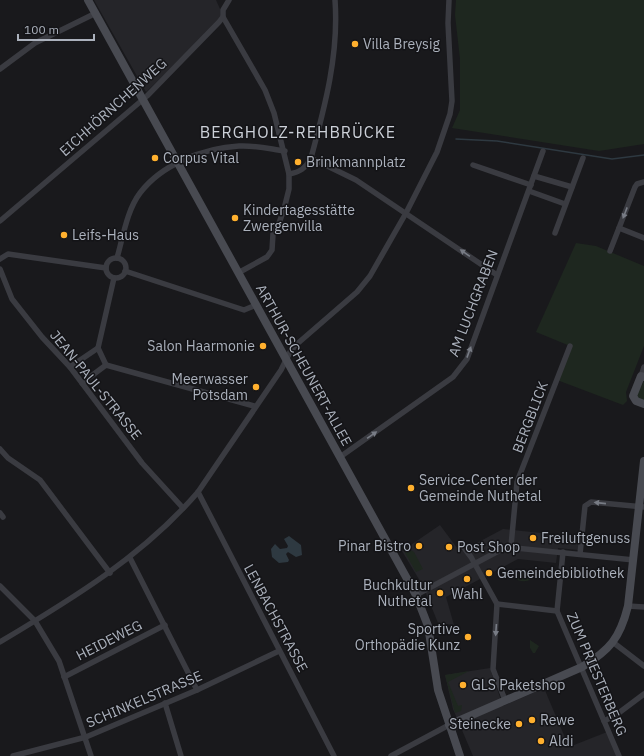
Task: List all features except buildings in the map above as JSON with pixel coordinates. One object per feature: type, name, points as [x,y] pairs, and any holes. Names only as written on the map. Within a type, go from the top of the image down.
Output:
[{"type":"main road","name":"ARTHUR-SCHEUNERT-ALLEE","points":[[88,0],[416,595],[428,626],[438,690],[460,756]]},
{"type":"main road","points":[[642,376],[633,396],[636,401],[644,404]]},
{"type":"main road","points":[[449,725],[582,667],[600,656],[614,643],[623,626],[628,606],[641,507],[644,460]]},
{"type":"street","name":"EICHHÖRNCHENWEG","points":[[0,221],[143,99],[168,75],[223,17],[223,10],[229,0]]},
{"type":"street","points":[[289,174],[300,172],[311,158],[331,79],[334,49],[335,0]]},
{"type":"street","points":[[0,642],[110,574],[130,558],[184,508],[198,492],[254,406],[297,344],[357,292],[370,276],[406,213],[437,152],[450,114],[452,86],[448,0]]},
{"type":"street","points":[[0,69],[35,42],[96,13]]},
{"type":"street","points":[[223,17],[265,90],[274,113],[285,151],[289,174],[289,189],[284,209],[273,234],[272,250],[267,257],[238,273]]},
{"type":"street","points":[[117,258],[128,218],[140,193],[163,170],[205,153],[240,146],[285,151]]},
{"type":"street","name":"AM LUCHGRABEN","points":[[340,457],[453,377],[467,359],[543,151]]},
{"type":"street","points":[[311,158],[356,180],[497,275]]},
{"type":"street","points":[[555,233],[583,158]]},
{"type":"street","points":[[473,165],[531,185]]},
{"type":"street","points":[[534,176],[572,187]]},
{"type":"street","points":[[610,251],[635,187],[637,184],[644,182]]},
{"type":"street","points":[[529,191],[565,204]]},
{"type":"street","points":[[619,228],[644,238]]},
{"type":"street","points":[[0,260],[8,254],[106,268]]},
{"type":"street","points":[[117,258],[124,263],[125,271],[121,277],[114,278],[108,274],[106,268],[110,260],[117,258]]},
{"type":"street","name":"JEAN-PAUL-STRASSE","points":[[0,269],[12,299],[42,337],[70,367],[142,463],[184,508]]},
{"type":"street","points":[[125,271],[244,310],[256,305]]},
{"type":"street","points":[[114,278],[98,348],[106,365],[254,406]]},
{"type":"street","name":"BERGBLICK","points":[[511,546],[517,482],[570,346]]},
{"type":"street","points":[[70,367],[98,348]]},
{"type":"street","points":[[82,383],[106,365]]},
{"type":"street","points":[[642,376],[644,368]]},
{"type":"street","points":[[0,449],[8,458],[40,480],[110,574]]},
{"type":"street","name":"LENBACHSTRASSE","points":[[198,492],[334,756]]},
{"type":"street","points":[[580,554],[585,506],[591,502],[641,507]]},
{"type":"street","points":[[462,545],[497,604],[493,669],[506,700]]},
{"type":"street","points":[[416,595],[503,548],[511,546],[634,560]]},
{"type":"street","name":"ZUM PRIESTERBERG","points":[[563,552],[557,611],[619,756]]},
{"type":"street","points":[[130,558],[197,690]]},
{"type":"street","points":[[0,586],[35,621],[58,661],[86,737],[91,756]]},
{"type":"street","points":[[497,604],[557,611]]},
{"type":"street","points":[[628,606],[644,607]]},
{"type":"street","name":"HEIDEWEG","points":[[64,677],[164,625]]},
{"type":"street","points":[[614,643],[644,666]]},
{"type":"street","name":"SCHINKELSTRASSE","points":[[13,756],[86,737],[197,690],[280,651]]},
{"type":"street","points":[[604,721],[616,715],[644,694]]},
{"type":"street","points":[[165,703],[181,756]]},
{"type":"street","points":[[391,756],[449,725]]},
{"type":"shaded area","points":[[94,0],[216,0],[220,9],[220,17],[146,92]]},
{"type":"shaded area","points":[[456,0],[644,0],[644,144],[599,151],[452,128],[460,110],[460,59],[455,15]]},
{"type":"shaded area","points":[[576,243],[596,246],[644,266],[644,346],[626,392],[627,401],[623,405],[557,380],[570,346],[536,332]]},
{"type":"shaded area","points":[[644,381],[644,402],[639,401],[636,395]]},
{"type":"shaded area","points":[[440,525],[460,552],[503,529],[579,537],[578,550],[558,548],[556,563],[518,559],[446,597],[454,625],[438,623],[423,586],[402,551]]},
{"type":"shaded area","points":[[289,536],[301,545],[302,555],[296,557],[288,552],[286,554],[289,560],[288,562],[279,563],[272,557],[271,549],[275,544],[280,549],[287,548],[288,546],[284,539]]},
{"type":"shaded area","points":[[400,544],[414,552],[423,569],[416,572]]},
{"type":"shaded area","points":[[519,571],[532,574],[531,579],[522,581],[513,578],[514,573]]},
{"type":"shaded area","points":[[530,640],[539,646],[535,653],[533,653],[530,648]]},
{"type":"shaded area","points":[[490,668],[503,706],[544,688],[569,747],[607,732],[618,756],[473,756],[453,709],[445,675]]},
{"type":"shaded area","points":[[469,671],[448,682],[458,706],[462,705],[461,711],[455,713],[445,675]]},
{"type":"waterway","points":[[456,139],[497,141],[612,159],[644,155]]},
{"type":"place","name":"Villa Breysig","points":[[355,44]]},
{"type":"place","name":"Corpus Vital","points":[[155,158]]},
{"type":"place","name":"Brinkmannplatz","points":[[298,162]]},
{"type":"place","name":"Kindertagesstätte Zwergenvilla","points":[[235,218]]},
{"type":"place","name":"Leifs-Haus","points":[[64,235]]},
{"type":"place","name":"Salon Haarmonie","points":[[263,346]]},
{"type":"place","name":"Meerwasser Potsdam","points":[[256,387]]},
{"type":"place","name":"Service-Center der Gemeinde Nuthetal","points":[[411,488]]},
{"type":"place","name":"Freiluftgenuss","points":[[533,538]]},
{"type":"place","name":"Pinar Bistro","points":[[419,546]]},
{"type":"place","name":"Post Shop","points":[[449,547]]},
{"type":"place","name":"Gemeindebibliothek","points":[[489,573]]},
{"type":"place","name":"Wahl","points":[[467,579]]},
{"type":"place","name":"Buchkultur Nuthetal","points":[[440,593]]},
{"type":"place","name":"Sportive Orthopädie Kunz","points":[[468,637]]},
{"type":"place","name":"GLS Paketshop","points":[[463,685]]},
{"type":"place","name":"Rewe","points":[[532,720]]},
{"type":"place","name":"Steinecke","points":[[519,724]]},
{"type":"place","name":"Aldi","points":[[541,741]]},
{"type":"district","name":"BERGHOLZ-REHBRÜCKE","points":[[298,132]]}]
